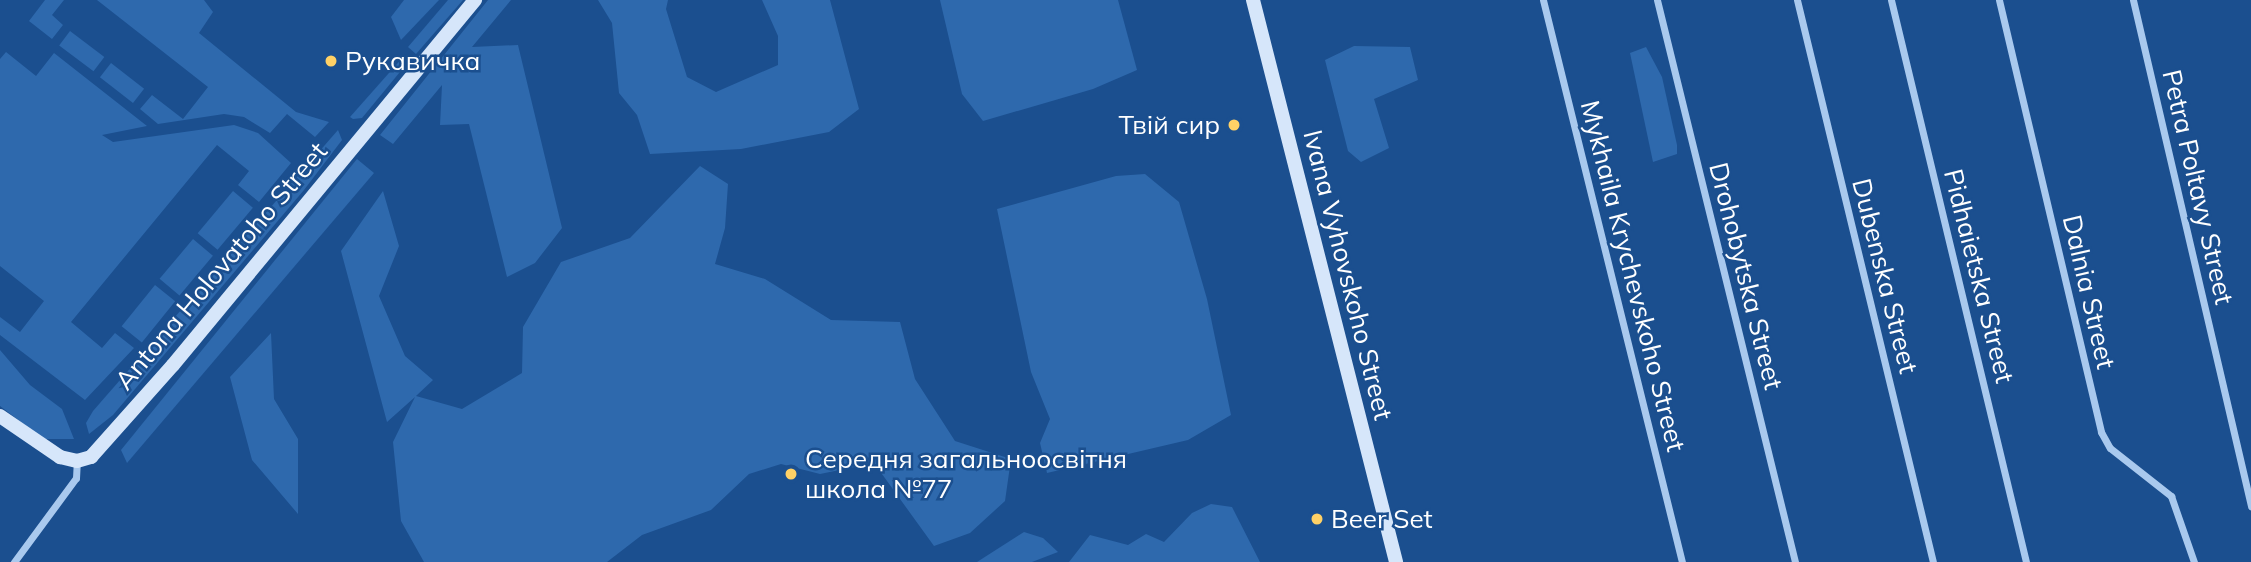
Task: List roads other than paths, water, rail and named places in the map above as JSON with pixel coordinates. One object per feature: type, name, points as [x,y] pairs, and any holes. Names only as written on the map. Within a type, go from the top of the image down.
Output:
[{"type":"street","name":"Antona Holovatoho Street","points":[[77,461],[91,457],[173,365],[475,0]]},
{"type":"street","name":"Ivana Vyhovskoho Street","points":[[1253,0],[1396,562]]},
{"type":"street","name":"Mykhaila Krychevskoho Street","points":[[1543,0],[1682,562]]},
{"type":"street","name":"Drohobytska Street","points":[[1657,0],[1795,562]]},
{"type":"street","name":"Dubenska Street","points":[[1797,0],[1933,562]]},
{"type":"street","name":"Pidhaietska Street","points":[[1891,0],[2026,562]]},
{"type":"street","name":"Dalnia Street","points":[[1999,0],[2101,432],[2109,448],[2171,496],[2194,562]]},
{"type":"street","name":"Petra Poltavy Street","points":[[2133,0],[2251,506]]},
{"type":"street","points":[[0,416],[60,457],[77,461],[76,478],[14,562]]},
{"type":"place","name":"Рукавичка","points":[[331,61]]},
{"type":"place","name":"Твій сир","points":[[1234,125]]},
{"type":"place","name":"Середня загальноосвітня школа №77","points":[[791,474]]},
{"type":"place","name":"Beer Set","points":[[1317,519]]}]
